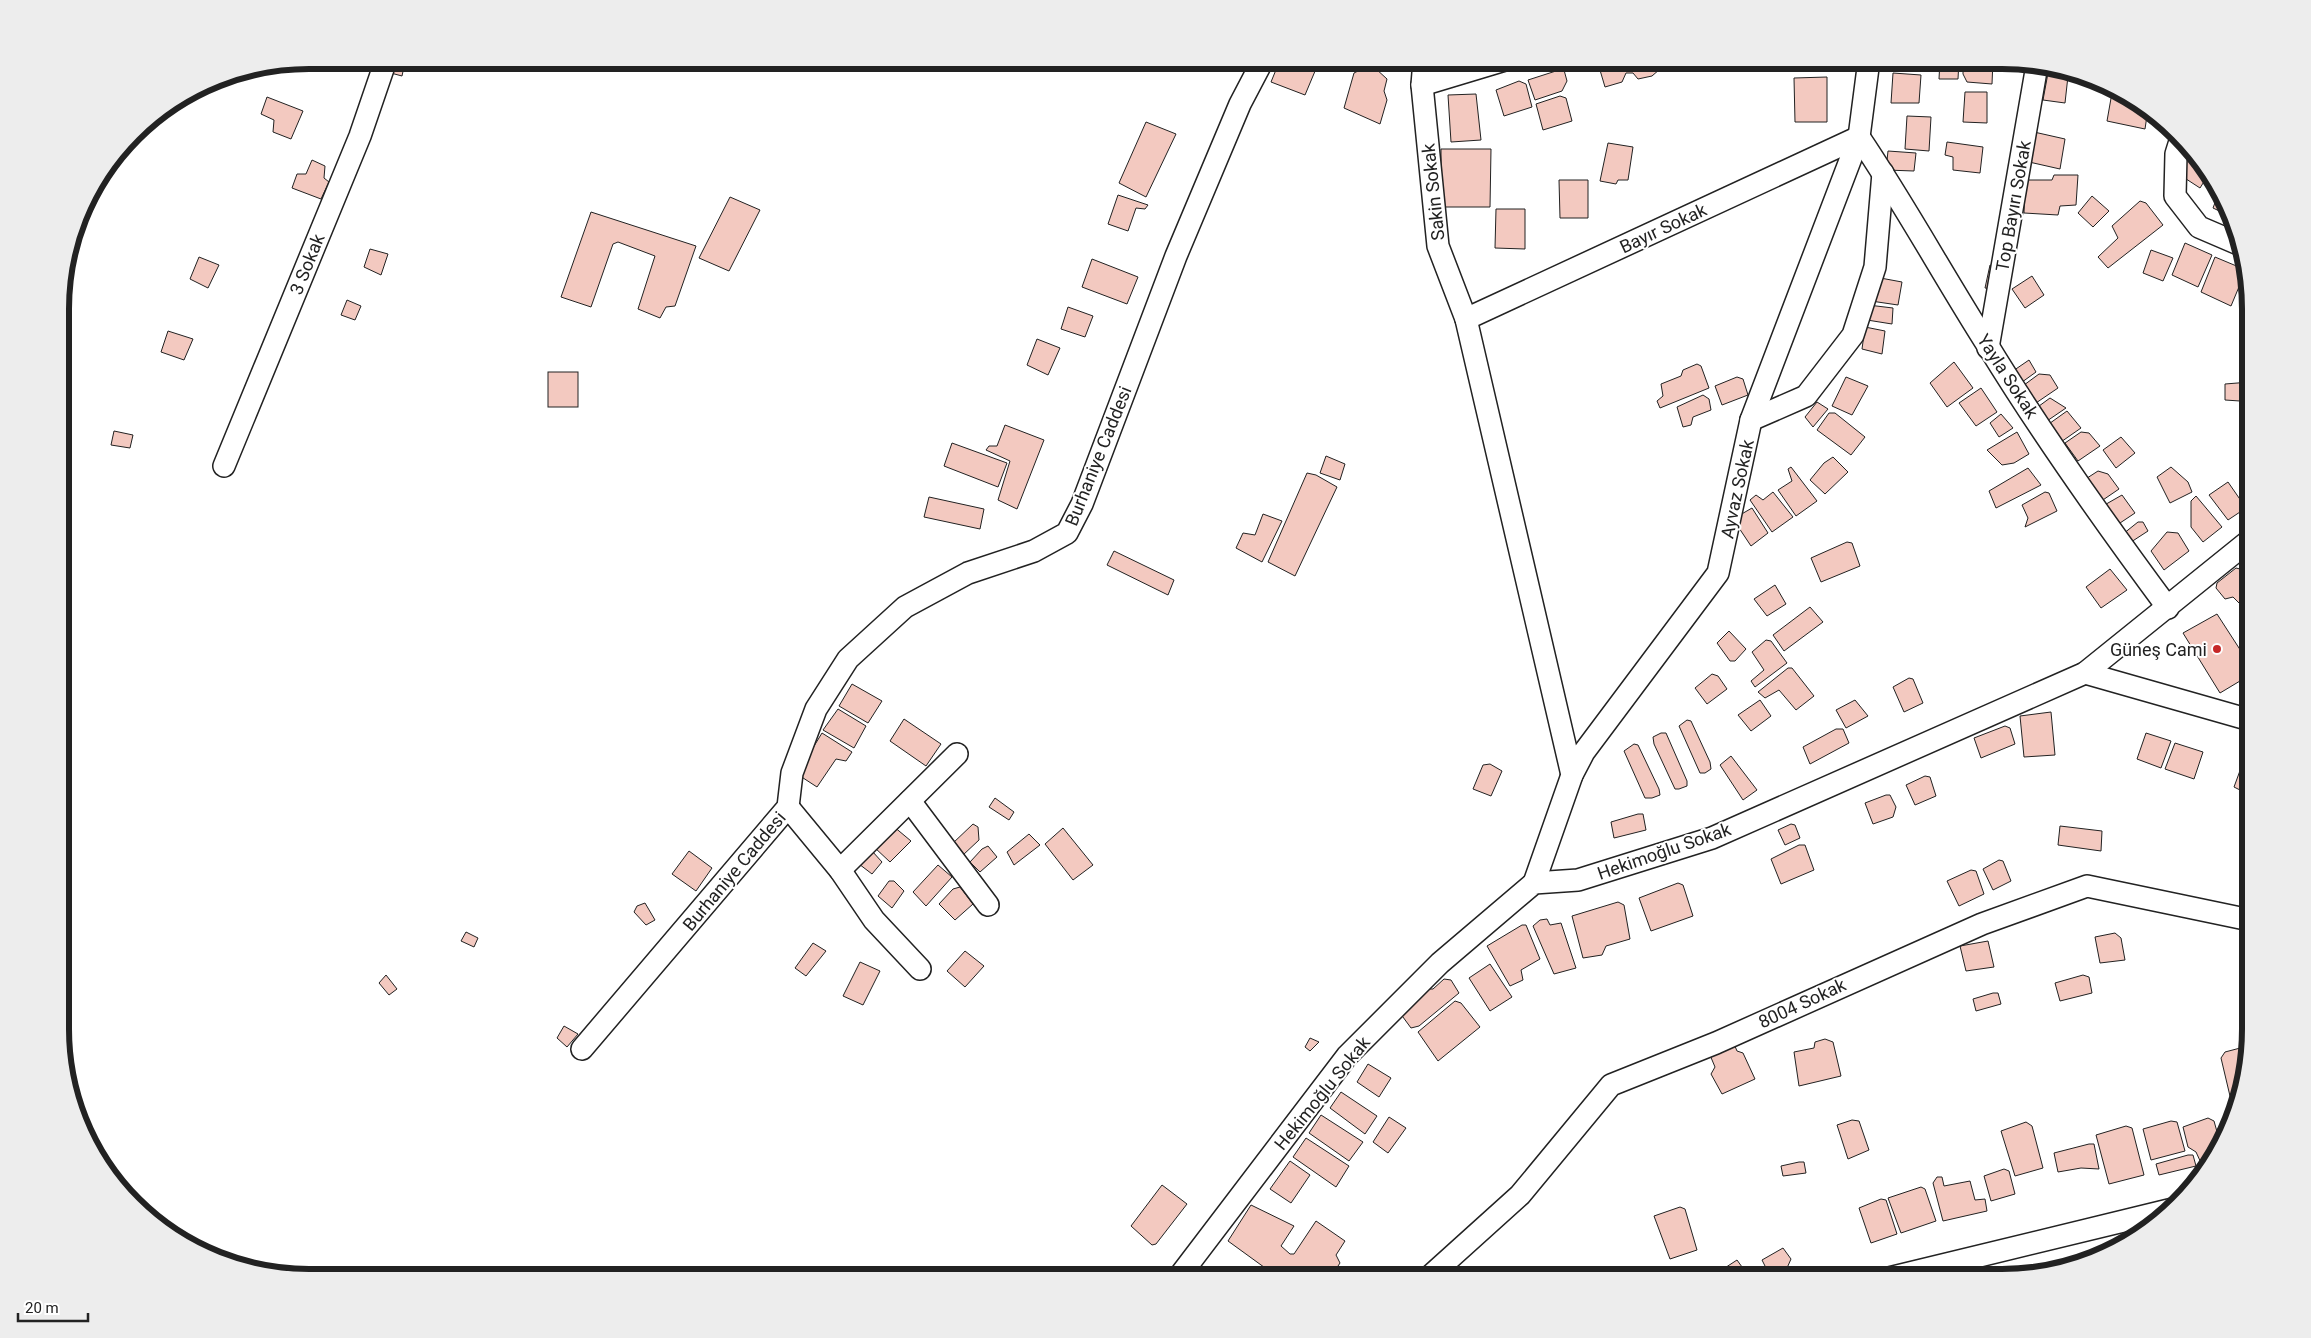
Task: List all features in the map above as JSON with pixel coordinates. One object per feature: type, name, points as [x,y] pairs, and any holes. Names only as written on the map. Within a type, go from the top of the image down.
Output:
[{"type":"street","name":"3 Sokak","points":[[224,466],[360,136],[383,69]]},
{"type":"street","name":"Burhaniye Caddesi","points":[[582,1049],[788,807],[792,773],[816,708],[848,659],[905,607],[968,573],[1034,551],[1067,533],[1082,504],[1176,256],[1240,104],[1258,69]]},
{"type":"street","name":"Sakin Sokak","points":[[1423,69],[1422,85],[1438,246],[1466,319],[1572,775]]},
{"type":"street","points":[[1422,85],[1475,69]]},
{"type":"street","name":"Ayvaz Sokak","points":[[1534,883],[1572,775],[1584,752],[1718,573],[1751,420],[1859,137],[1868,69]]},
{"type":"street","name":"Top Bayırı Sokak","points":[[1988,348],[2036,71]]},
{"type":"street","name":"Yayla Sokak","points":[[1859,137],[1883,173],[1988,348],[2096,510],[2168,608]]},
{"type":"street","name":"Bayır Sokak","points":[[1466,319],[1859,137]]},
{"type":"street","points":[[2178,146],[2176,154],[2175,196],[2199,227],[2232,241]]},
{"type":"street","points":[[1751,420],[1806,396],[1853,335],[1875,267],[1883,173]]},
{"type":"street","name":"Hekimoğlu Sokak","points":[[1185,1269],[1347,1056],[1440,963],[1534,883],[1578,880],[1712,838],[2085,673],[2242,547]]},
{"type":"street","points":[[2085,673],[2242,718]]},
{"type":"street","points":[[840,870],[957,754]]},
{"type":"street","points":[[910,801],[988,904]]},
{"type":"street","points":[[788,807],[840,870],[874,920],[920,969]]},
{"type":"street","name":"8004 Sokak","points":[[1438,1269],[1520,1195],[1611,1085],[1716,1043],[1982,924],[2087,886],[2242,918]]},
{"type":"street","points":[[1938,1269],[2156,1213]]},
{"type":"building","points":[[388,69],[404,69],[402,76],[387,72]]},
{"type":"building","points":[[1276,69],[1316,69],[1305,95],[1271,82]]},
{"type":"building","points":[[1362,69],[1376,69],[1387,79],[1384,91],[1387,100],[1380,124],[1344,108],[1354,73]]},
{"type":"building","points":[[1600,69],[1660,69],[1652,76],[1638,79],[1633,73],[1626,73],[1622,82],[1605,87]]},
{"type":"building","points":[[1940,69],[1959,69],[1958,79],[1939,79]]},
{"type":"building","points":[[1963,69],[1993,69],[1992,84],[1967,82]]},
{"type":"building","points":[[1564,70],[1567,81],[1562,91],[1535,100],[1528,80]]},
{"type":"building","points":[[1893,73],[1921,75],[1919,103],[1891,103]]},
{"type":"building","points":[[2048,73],[2068,78],[2065,103],[2043,100]]},
{"type":"building","points":[[1827,77],[1827,122],[1795,122],[1794,78]]},
{"type":"building","points":[[1519,81],[1526,84],[1532,107],[1504,116],[1496,90]]},
{"type":"building","points":[[1965,92],[1987,92],[1987,123],[1963,122]]},
{"type":"building","points":[[1476,94],[1481,140],[1451,142],[1448,95]]},
{"type":"building","points":[[1560,96],[1566,98],[1572,121],[1543,130],[1536,104]]},
{"type":"building","points":[[2111,96],[2147,117],[2145,129],[2107,121]]},
{"type":"building","points":[[267,97],[303,111],[291,139],[273,132],[274,120],[261,114]]},
{"type":"building","points":[[1907,116],[1931,117],[1929,151],[1905,149]]},
{"type":"building","points":[[1146,122],[1176,134],[1146,197],[1119,183]]},
{"type":"building","points":[[2034,132],[2065,139],[2060,169],[2029,162]]},
{"type":"building","points":[[1947,142],[1983,147],[1980,173],[1953,170],[1953,157],[1945,155]]},
{"type":"building","points":[[1608,143],[1633,147],[1628,180],[1618,180],[1616,184],[1600,181]]},
{"type":"building","points":[[1441,149],[1491,149],[1490,207],[1441,207]]},
{"type":"building","points":[[1888,151],[1916,153],[1914,171],[1886,170]]},
{"type":"building","points":[[2188,156],[2205,180],[2200,188],[2177,173]]},
{"type":"building","points":[[312,160],[325,166],[324,178],[329,182],[321,199],[292,188],[297,174],[306,174]]},
{"type":"building","points":[[2054,175],[2078,175],[2076,205],[2060,206],[2058,215],[2024,213],[2025,180],[2052,180]]},
{"type":"building","points":[[1559,180],[1588,180],[1588,218],[1560,218]]},
{"type":"building","points":[[1118,195],[1148,205],[1145,209],[1136,208],[1128,231],[1108,224]]},
{"type":"building","points":[[2092,196],[2109,211],[2093,227],[2078,213]]},
{"type":"building","points":[[730,197],[760,210],[729,271],[699,258]]},
{"type":"building","points":[[2140,201],[2146,203],[2163,225],[2108,268],[2098,257],[2118,238],[2112,226]]},
{"type":"building","points":[[2216,201],[2222,212],[2213,208]]},
{"type":"building","points":[[1496,209],[1525,209],[1525,249],[1495,248]]},
{"type":"building","points":[[591,212],[696,246],[675,306],[666,307],[660,318],[638,309],[655,256],[618,242],[613,244],[591,307],[561,297]]},
{"type":"building","points":[[2185,243],[2212,255],[2198,287],[2172,275]]},
{"type":"building","points":[[370,249],[388,254],[381,275],[364,267]]},
{"type":"building","points":[[2151,250],[2173,258],[2163,281],[2143,273]]},
{"type":"building","points":[[199,257],[219,265],[208,288],[190,279]]},
{"type":"building","points":[[2215,257],[2239,267],[2241,283],[2231,306],[2201,292]]},
{"type":"building","points":[[1092,259],[1138,277],[1127,304],[1082,287]]},
{"type":"building","points":[[1990,265],[1998,268],[1993,289],[1985,288]]},
{"type":"building","points":[[2032,276],[2044,295],[2025,308],[2012,289]]},
{"type":"building","points":[[1875,277],[1902,282],[1898,305],[1871,301]]},
{"type":"building","points":[[347,300],[361,306],[355,320],[341,315]]},
{"type":"building","points":[[1868,305],[1893,308],[1892,324],[1867,320]]},
{"type":"building","points":[[1068,307],[1093,316],[1085,337],[1061,329]]},
{"type":"building","points":[[1865,327],[1885,331],[1882,354],[1862,349]]},
{"type":"building","points":[[168,331],[193,339],[184,360],[161,352]]},
{"type":"building","points":[[1037,339],[1060,348],[1048,375],[1027,365]]},
{"type":"building","points":[[2029,360],[2036,372],[2018,385],[2010,373]]},
{"type":"building","points":[[1954,362],[1973,388],[1947,407],[1930,383]]},
{"type":"building","points":[[1697,364],[1701,366],[1709,388],[1660,408],[1657,401],[1663,396],[1661,384],[1681,376],[1683,370]]},
{"type":"building","points":[[548,372],[578,372],[578,407],[548,407]]},
{"type":"building","points":[[2039,374],[2050,375],[2058,388],[2033,405],[2020,388]]},
{"type":"building","points":[[1737,377],[1743,379],[1748,395],[1722,405],[1715,386]]},
{"type":"building","points":[[1846,377],[1868,386],[1852,415],[1832,406]]},
{"type":"building","points":[[2242,383],[2242,413],[2240,401],[2225,400],[2225,384]]},
{"type":"building","points":[[1981,388],[1997,412],[1976,426],[1959,403]]},
{"type":"building","points":[[1703,395],[1709,399],[1711,410],[1693,417],[1691,425],[1683,427],[1677,407]]},
{"type":"building","points":[[2050,398],[2066,408],[2044,423],[2035,409]]},
{"type":"building","points":[[1817,402],[1828,409],[1813,427],[1805,417]]},
{"type":"building","points":[[2067,411],[2081,428],[2058,444],[2046,426]]},
{"type":"building","points":[[1829,413],[1835,413],[1865,437],[1851,455],[1817,430]]},
{"type":"building","points":[[2001,414],[2013,428],[1999,437],[1990,423]]},
{"type":"building","points":[[1005,425],[1044,440],[1017,509],[998,500],[1010,461],[986,450],[989,446],[997,446]]},
{"type":"building","points":[[114,431],[133,435],[130,448],[111,445]]},
{"type":"building","points":[[2017,432],[2029,454],[2014,463],[2002,465],[1987,450]]},
{"type":"building","points":[[2081,432],[2089,433],[2100,446],[2078,461],[2065,443]]},
{"type":"building","points":[[2121,437],[2135,453],[2116,468],[2103,450]]},
{"type":"building","points":[[952,443],[1007,463],[998,487],[944,466]]},
{"type":"building","points":[[1326,456],[1345,464],[1340,480],[1320,473]]},
{"type":"building","points":[[1833,457],[1848,472],[1825,494],[1810,480],[1824,463]]},
{"type":"building","points":[[1791,467],[1817,501],[1796,516],[1778,490],[1792,481],[1788,469]]},
{"type":"building","points":[[2171,467],[2188,482],[2192,492],[2170,503],[2157,477]]},
{"type":"building","points":[[2028,468],[2041,485],[1996,508],[1989,491]]},
{"type":"building","points":[[2098,471],[2108,474],[2119,489],[2097,504],[2081,482]]},
{"type":"building","points":[[1307,473],[1316,475],[1337,487],[1295,576],[1268,562]]},
{"type":"building","points":[[2228,482],[2242,502],[2242,511],[2228,520],[2209,495]]},
{"type":"building","points":[[1773,492],[1793,517],[1772,532],[1750,500],[1756,495],[1763,500]]},
{"type":"building","points":[[2045,492],[2049,493],[2057,511],[2025,527],[2028,518],[2022,505]]},
{"type":"building","points":[[2122,495],[2135,513],[2114,527],[2101,507]]},
{"type":"building","points":[[2196,496],[2222,527],[2203,542],[2191,527],[2191,501]]},
{"type":"building","points":[[929,497],[984,509],[980,529],[924,517]]},
{"type":"building","points":[[1752,508],[1768,533],[1751,546],[1733,519]]},
{"type":"building","points":[[1263,514],[1282,521],[1262,562],[1236,548],[1243,533],[1255,535]]},
{"type":"building","points":[[2138,522],[2143,522],[2148,531],[2128,544],[2123,534]]},
{"type":"building","points":[[2167,532],[2178,533],[2189,551],[2164,570],[2151,551]]},
{"type":"building","points":[[1847,542],[1852,543],[1860,566],[1821,582],[1811,558]]},
{"type":"building","points":[[1114,551],[1174,580],[1168,595],[1107,565]]},
{"type":"building","points":[[2236,568],[2240,569],[2242,572],[2242,606],[2233,597],[2225,599],[2216,588],[2217,583]]},
{"type":"building","points":[[2110,569],[2127,590],[2101,608],[2086,587]]},
{"type":"building","points":[[1775,585],[1786,604],[1767,616],[1754,599]]},
{"type":"building","points":[[1810,607],[1823,622],[1784,651],[1773,635]]},
{"type":"building","name":"Güneş Cami","points":[[2217,614],[2242,653],[2242,680],[2220,693],[2183,633]]},
{"type":"building","points":[[1729,631],[1746,649],[1735,661],[1730,661],[1717,643]]},
{"type":"building","points":[[1766,640],[1771,641],[1787,663],[1755,687],[1751,681],[1764,670],[1752,652]]},
{"type":"building","points":[[1788,668],[1792,668],[1814,696],[1796,710],[1779,690],[1765,698],[1758,692]]},
{"type":"building","points":[[1712,674],[1718,676],[1727,689],[1707,704],[1695,688]]},
{"type":"building","points":[[1909,678],[1913,679],[1923,703],[1904,712],[1893,687]]},
{"type":"building","points":[[852,684],[882,701],[868,723],[839,706]]},
{"type":"building","points":[[1760,700],[1771,716],[1751,731],[1738,715]]},
{"type":"building","points":[[1855,700],[1868,716],[1846,728],[1836,710]]},
{"type":"building","points":[[838,709],[866,726],[854,748],[823,730]]},
{"type":"building","points":[[2051,712],[2055,755],[2024,757],[2020,716]]},
{"type":"building","points":[[904,719],[941,744],[926,766],[890,741]]},
{"type":"building","points":[[1687,720],[1691,721],[1710,762],[1711,769],[1705,773],[1700,773],[1679,726]]},
{"type":"building","points":[[2005,726],[2010,728],[2015,744],[1981,758],[1974,738]]},
{"type":"building","points":[[1836,729],[1843,729],[1849,743],[1810,764],[1803,747]]},
{"type":"building","points":[[822,733],[852,752],[846,761],[836,759],[817,787],[797,774]]},
{"type":"building","points":[[1666,733],[1687,781],[1687,786],[1675,789],[1654,744],[1653,737]]},
{"type":"building","points":[[2146,733],[2171,741],[2161,768],[2137,759]]},
{"type":"building","points":[[2175,743],[2203,752],[2194,779],[2165,769]]},
{"type":"building","points":[[1634,744],[1638,745],[1659,789],[1660,795],[1645,798],[1624,751]]},
{"type":"building","points":[[1731,756],[1757,790],[1743,800],[1720,765]]},
{"type":"building","points":[[1490,764],[1502,771],[1491,796],[1473,789],[1483,765]]},
{"type":"building","points":[[2242,765],[2242,791],[2234,787]]},
{"type":"building","points":[[1925,776],[1930,777],[1936,796],[1915,805],[1906,785]]},
{"type":"building","points":[[1890,795],[1896,807],[1893,817],[1873,824],[1865,803]]},
{"type":"building","points":[[995,798],[1014,812],[1009,820],[989,807]]},
{"type":"building","points":[[1643,814],[1646,830],[1614,838],[1611,822]]},
{"type":"building","points":[[973,824],[978,827],[979,840],[963,855],[952,844]]},
{"type":"building","points":[[1791,824],[1795,825],[1800,838],[1785,845],[1778,830]]},
{"type":"building","points":[[893,826],[911,841],[890,862],[874,847]]},
{"type":"building","points":[[2060,826],[2102,831],[2101,851],[2058,845]]},
{"type":"building","points":[[1063,828],[1093,865],[1073,880],[1045,844]]},
{"type":"building","points":[[1029,834],[1040,845],[1014,865],[1007,852]]},
{"type":"building","points":[[1799,845],[1805,845],[1814,870],[1781,884],[1771,859]]},
{"type":"building","points":[[988,846],[997,857],[980,872],[970,862],[982,849]]},
{"type":"building","points":[[689,851],[712,868],[696,891],[672,874]]},
{"type":"building","points":[[872,851],[882,862],[872,874],[859,864]]},
{"type":"building","points":[[1999,860],[2003,861],[2011,881],[1993,890],[1983,869]]},
{"type":"building","points":[[938,865],[952,877],[926,906],[913,892]]},
{"type":"building","points":[[1971,870],[1976,871],[1984,894],[1959,906],[1947,881]]},
{"type":"building","points":[[889,881],[894,881],[904,891],[892,908],[878,896]]},
{"type":"building","points":[[1678,883],[1683,885],[1693,916],[1651,931],[1639,898]]},
{"type":"building","points":[[960,887],[973,904],[955,920],[939,904],[953,889]]},
{"type":"building","points":[[1618,902],[1624,905],[1630,939],[1606,946],[1602,955],[1583,958],[1572,916]]},
{"type":"building","points":[[645,903],[655,920],[646,925],[634,912],[637,906]]},
{"type":"building","points":[[1547,919],[1550,925],[1561,923],[1576,968],[1554,974],[1533,926],[1540,920]]},
{"type":"building","points":[[1522,925],[1526,925],[1540,959],[1521,970],[1523,980],[1510,986],[1487,946]]},
{"type":"building","points":[[466,932],[478,938],[474,947],[461,941]]},
{"type":"building","points":[[2115,933],[2121,938],[2125,960],[2100,963],[2095,937]]},
{"type":"building","points":[[1988,941],[1994,967],[1966,971],[1960,946]]},
{"type":"building","points":[[813,943],[826,951],[806,976],[795,968]]},
{"type":"building","points":[[965,951],[984,966],[965,987],[947,971]]},
{"type":"building","points":[[860,962],[880,971],[863,1005],[843,996]]},
{"type":"building","points":[[1490,964],[1512,997],[1490,1011],[1469,978]]},
{"type":"building","points":[[386,975],[397,989],[389,995],[379,983]]},
{"type":"building","points":[[2083,975],[2089,977],[2092,993],[2060,1001],[2055,983]]},
{"type":"building","points":[[1444,979],[1451,980],[1459,993],[1419,1026],[1411,1028],[1400,1013],[1426,989],[1433,989]]},
{"type":"building","points":[[1998,993],[2001,1004],[1976,1011],[1973,999]]},
{"type":"building","points":[[1455,1001],[1461,1003],[1480,1027],[1438,1061],[1418,1032]]},
{"type":"building","points":[[564,1026],[578,1034],[567,1047],[557,1038]]},
{"type":"building","points":[[1310,1038],[1319,1042],[1310,1051],[1305,1047]]},
{"type":"building","points":[[1732,1039],[1737,1051],[1743,1053],[1755,1079],[1722,1094],[1711,1074],[1715,1067],[1707,1048]]},
{"type":"building","points":[[1825,1039],[1833,1042],[1841,1076],[1799,1086],[1794,1052],[1814,1048],[1815,1042]]},
{"type":"building","points":[[2242,1048],[2238,1076],[2231,1101],[2221,1058],[2225,1052]]},
{"type":"building","points":[[1368,1064],[1391,1078],[1379,1097],[1357,1082]]},
{"type":"building","points":[[1341,1092],[1377,1116],[1365,1134],[1330,1108]]},
{"type":"building","points":[[1321,1115],[1363,1142],[1349,1161],[1309,1133]]},
{"type":"building","points":[[1389,1117],[1406,1128],[1388,1153],[1373,1142]]},
{"type":"building","points":[[2208,1118],[2214,1121],[2218,1134],[2201,1164],[2196,1152],[2188,1147],[2183,1127]]},
{"type":"building","points":[[1852,1120],[1859,1121],[1869,1150],[1848,1159],[1837,1125]]},
{"type":"building","points":[[2171,1121],[2177,1122],[2185,1151],[2151,1160],[2143,1129]]},
{"type":"building","points":[[2026,1122],[2032,1126],[2043,1168],[2015,1176],[2001,1131]]},
{"type":"building","points":[[2126,1126],[2132,1128],[2144,1175],[2109,1184],[2096,1135]]},
{"type":"building","points":[[1306,1138],[1349,1166],[1336,1187],[1293,1157]]},
{"type":"building","points":[[2094,1144],[2099,1169],[2081,1168],[2058,1172],[2054,1153]]},
{"type":"building","points":[[2193,1155],[2196,1166],[2159,1175],[2156,1164]]},
{"type":"building","points":[[1290,1161],[1310,1175],[1291,1203],[1270,1189]]},
{"type":"building","points":[[1804,1162],[1806,1173],[1783,1176],[1781,1166]]},
{"type":"building","points":[[2004,1169],[2009,1171],[2015,1194],[1991,1201],[1984,1176]]},
{"type":"building","points":[[1937,1177],[1942,1177],[1944,1186],[1970,1181],[1975,1200],[1985,1199],[1987,1211],[1943,1221],[1933,1183]]},
{"type":"building","points":[[1162,1185],[1187,1204],[1156,1244],[1152,1245],[1131,1226]]},
{"type":"building","points":[[1921,1187],[1925,1189],[1936,1221],[1901,1233],[1888,1198]]},
{"type":"building","points":[[1881,1199],[1886,1200],[1897,1234],[1871,1243],[1859,1208]]},
{"type":"building","points":[[1251,1205],[1294,1226],[1281,1246],[1290,1254],[1294,1254],[1316,1221],[1345,1241],[1336,1255],[1340,1263],[1336,1269],[1267,1269],[1228,1241]]},
{"type":"building","points":[[1680,1207],[1685,1209],[1697,1250],[1670,1259],[1654,1216]]},
{"type":"building","points":[[1783,1248],[1791,1259],[1785,1269],[1766,1269],[1762,1260]]},
{"type":"building","points":[[1737,1260],[1744,1269],[1723,1269]]},
{"type":"place","name":"Güneş Cami","points":[[2217,649]]}]
